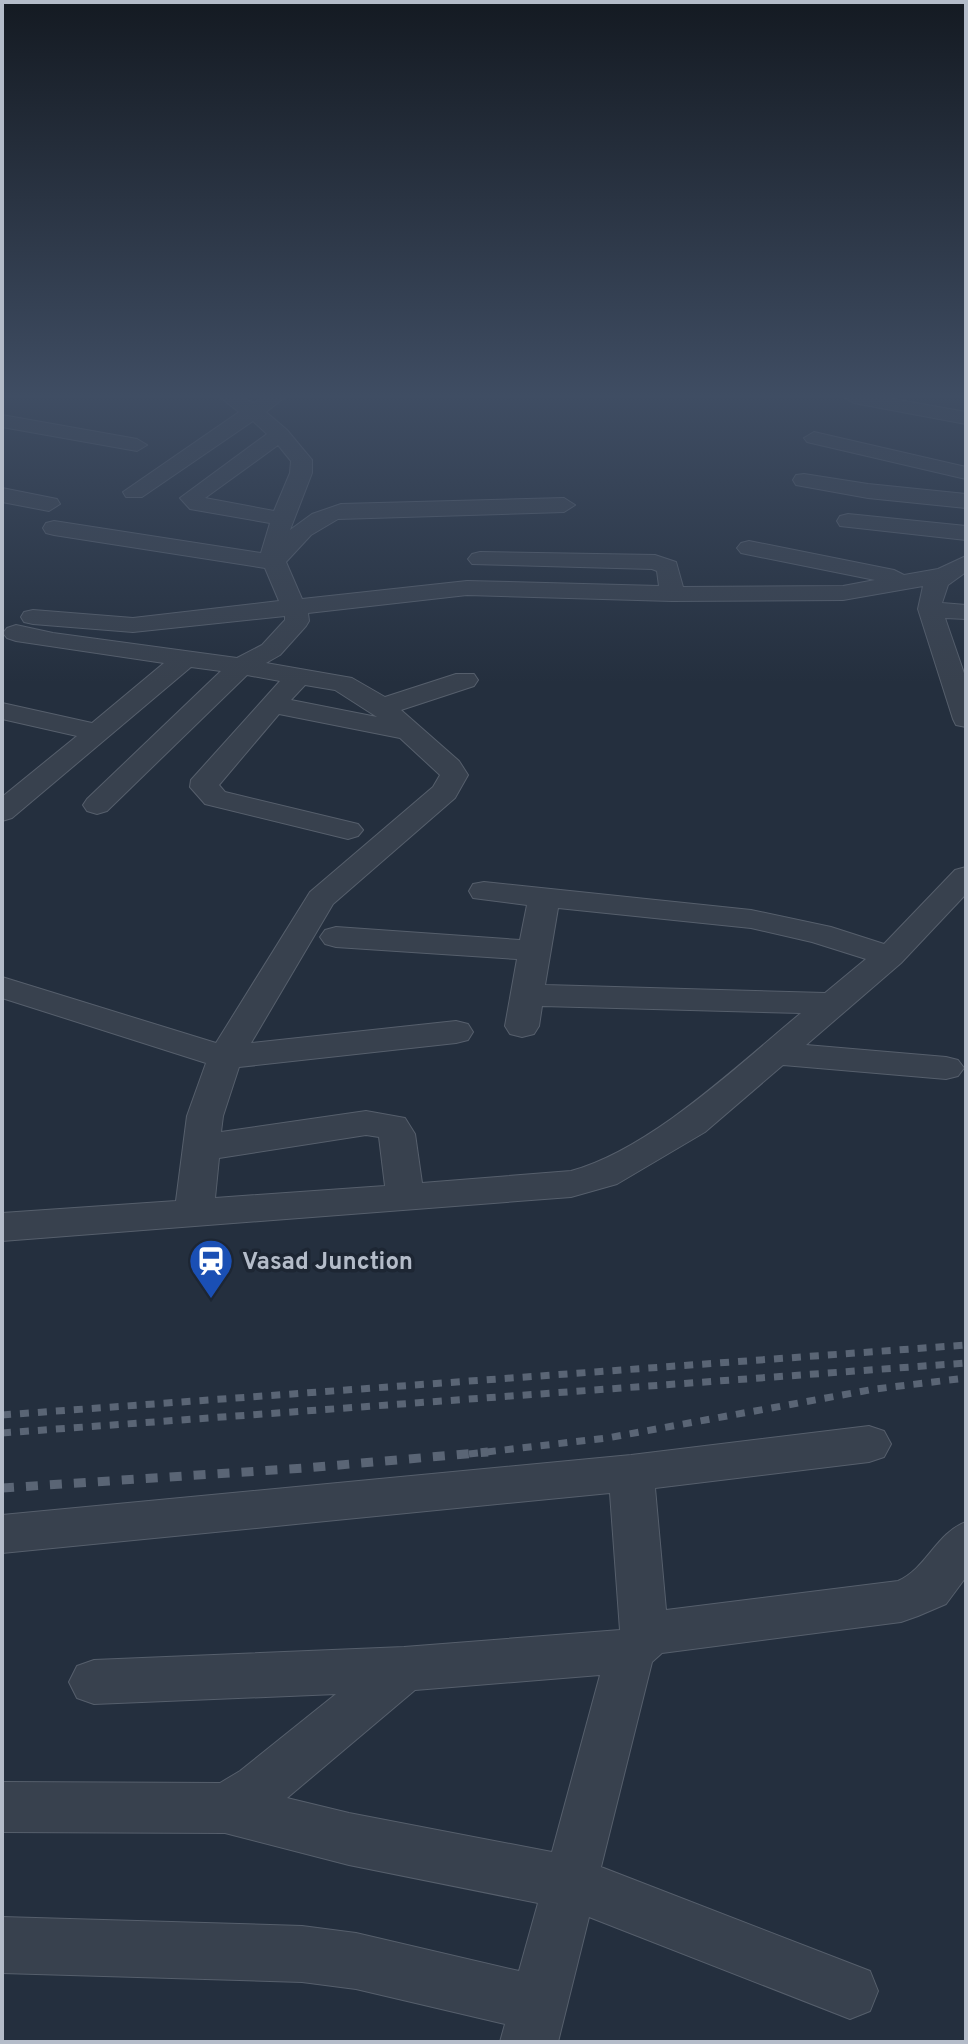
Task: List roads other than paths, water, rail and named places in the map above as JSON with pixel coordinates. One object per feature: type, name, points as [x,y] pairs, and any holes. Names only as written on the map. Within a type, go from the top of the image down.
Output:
[{"type":"street","points":[[199,492],[191,498],[198,504],[282,519]]},
{"type":"street","points":[[97,805],[241,666],[271,650],[293,629],[297,615],[273,562],[272,550],[293,492]]},
{"type":"street","points":[[879,492],[966,501]]},
{"type":"street","points":[[2,495],[49,504]]},
{"type":"street","points":[[273,562],[303,528],[314,520],[341,511],[564,505]]},
{"type":"street","points":[[848,521],[966,533]]},
{"type":"street","points":[[54,528],[273,562]]},
{"type":"street","points":[[749,548],[914,581]]},
{"type":"street","points":[[480,559],[655,562],[668,567],[672,594]]},
{"type":"street","points":[[7,626],[133,625],[467,588],[672,594],[843,593],[914,581],[955,569]]},
{"type":"street","points":[[955,569],[933,585],[929,594],[930,609],[966,719]]},
{"type":"street","points":[[930,609],[966,612]]},
{"type":"street","points":[[7,626],[53,641],[241,666],[343,684],[382,707],[454,775],[452,783],[321,899],[225,1057],[205,1116],[194,1214]]},
{"type":"street","points":[[2,812],[185,659]]},
{"type":"street","points":[[299,676],[205,780],[204,787],[215,798],[348,830]]},
{"type":"street","points":[[382,707],[465,680]]},
{"type":"street","points":[[274,705],[408,731]]},
{"type":"street","points":[[2,711],[97,732]]},
{"type":"street","points":[[2,1227],[571,1184],[604,1175],[692,1123],[890,956],[966,876]]},
{"type":"street","points":[[484,891],[751,919],[820,934],[890,956]]},
{"type":"street","points":[[544,896],[524,1010],[833,1004]]},
{"type":"street","points":[[336,937],[534,951]]},
{"type":"street","points":[[2,987],[225,1057],[456,1032]]},
{"type":"street","points":[[775,1053],[946,1068]]},
{"type":"street","points":[[200,1148],[366,1123],[381,1124],[392,1127],[397,1134],[405,1198]]},
{"type":"street","points":[[2,1534],[631,1473],[869,1444]]},
{"type":"street","points":[[2,1945],[302,1954],[356,1961],[533,2023],[638,1644],[631,1473]]},
{"type":"street","points":[[94,1682],[404,1669],[638,1644],[658,1632],[901,1601],[929,1589],[966,1542]]},
{"type":"street","points":[[225,1808],[258,1789],[404,1669]]},
{"type":"street","points":[[2,1807],[225,1808],[349,1839],[572,1883],[850,1991]]},
{"type":"railway","points":[[2,1415],[966,1345]]},
{"type":"railway","points":[[2,1433],[966,1363]]},
{"type":"railway","points":[[481,1453],[607,1438],[875,1389],[966,1378]]},
{"type":"railway","points":[[481,1453],[488,1452]]},
{"type":"railway","points":[[2,1488],[481,1453]]},
{"type":"railway","points":[[469,1454],[481,1453]]},
{"type":"place","name":"Vasad Junction","points":[[211,1300]]}]
